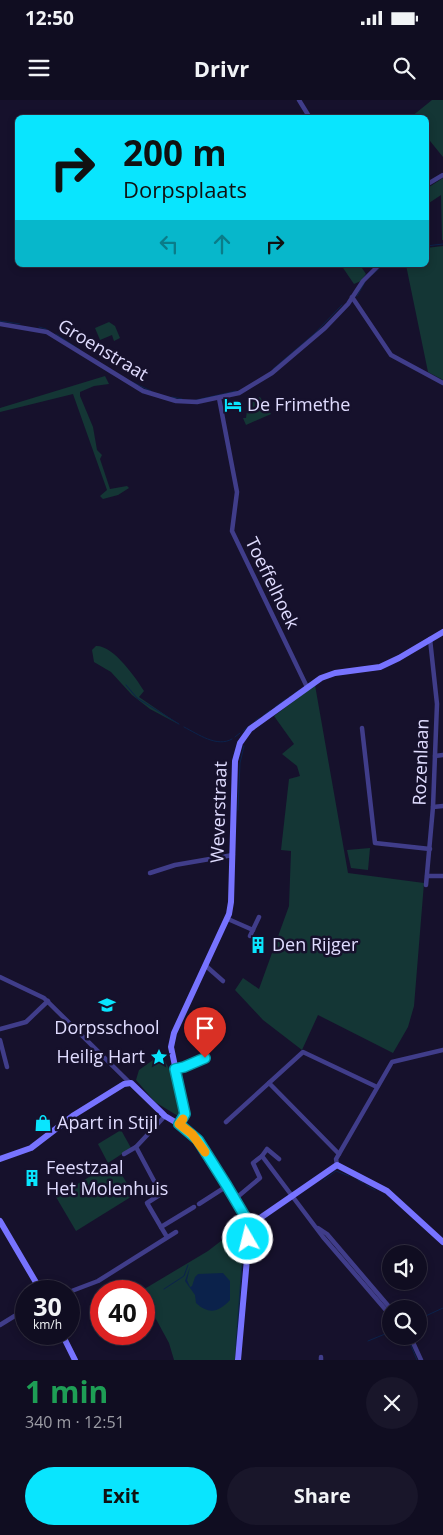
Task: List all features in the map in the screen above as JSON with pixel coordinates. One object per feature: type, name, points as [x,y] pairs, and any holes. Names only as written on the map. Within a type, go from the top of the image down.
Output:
[{"type":"street","points":[[298,100],[308,115]]},
{"type":"street","points":[[429,183],[443,175]]},
{"type":"street","name":"Groenstraat","points":[[0,324],[35,329],[52,334],[118,377],[162,398],[186,403],[239,393],[272,373],[326,328],[363,281],[377,267]]},
{"type":"street","points":[[352,297],[391,354],[443,383]]},
{"type":"street","name":"Toeffelhoek","points":[[219,398],[237,492],[232,531],[307,687]]},
{"type":"street","name":"Weverstraat","points":[[175,1069],[171,1047],[174,1033],[228,918],[232,902],[235,761],[240,743],[250,729],[307,687],[328,675],[380,667],[443,632]]},
{"type":"street","name":"Rozenlaan","points":[[426,885],[433,807],[437,704],[430,639]]},
{"type":"street","points":[[437,704],[443,703]]},
{"type":"street","points":[[362,728],[375,843],[430,849]]},
{"type":"street","points":[[435,756],[443,755]]},
{"type":"street","points":[[433,807],[443,806]]},
{"type":"street","points":[[150,873],[176,865],[233,856]]},
{"type":"street","points":[[427,876],[443,876]]},
{"type":"street","points":[[250,936],[259,917]]},
{"type":"street","points":[[228,918],[253,930]]},
{"type":"street","points":[[206,966],[223,981]]},
{"type":"street","points":[[0,977],[38,994],[48,1001],[165,1116],[179,1124],[198,1140],[227,1186],[250,1225],[238,1360]]},
{"type":"street","points":[[0,1029],[26,1022],[48,1001]]},
{"type":"street","points":[[0,1040],[7,1068]]},
{"type":"street","points":[[250,1225],[337,1165],[339,1154],[392,1062],[443,1050]]},
{"type":"street","points":[[226,1122],[303,1052],[376,1087]]},
{"type":"street","points":[[179,1124],[185,1114],[175,1069],[205,1058]]},
{"type":"street","points":[[0,1159],[31,1148],[74,1115],[124,1084],[131,1083]]},
{"type":"street","points":[[269,1083],[339,1154]]},
{"type":"street","points":[[124,1154],[136,1147],[165,1116]]},
{"type":"street","points":[[136,1147],[161,1194],[147,1203],[167,1237]]},
{"type":"street","points":[[235,1199],[260,1178],[253,1163],[267,1149],[279,1159]]},
{"type":"street","points":[[262,1156],[291,1196],[317,1227],[322,1237],[383,1300]]},
{"type":"street","points":[[337,1165],[387,1191],[443,1242]]},
{"type":"street","points":[[199,1204],[227,1186]]},
{"type":"street","points":[[161,1226],[194,1207]]},
{"type":"street","points":[[0,1221],[35,1280]]},
{"type":"street","points":[[80,1288],[98,1281],[176,1232]]},
{"type":"street","points":[[359,1275],[382,1304]]},
{"type":"street","points":[[0,1325],[15,1316]]},
{"type":"street","points":[[68,1345],[75,1360]]},
{"type":"street","points":[[414,1345],[421,1360]]},
{"type":"green space","points":[[432,100],[443,100],[443,157],[429,140],[429,115],[413,115]]},
{"type":"green space","points":[[443,178],[443,240],[441,195],[429,203],[429,187]]},
{"type":"green space","points":[[443,246],[443,380],[428,372],[406,267],[429,267],[429,248]]},
{"type":"green space","points":[[342,267],[361,267],[366,274],[361,281],[354,284]]},
{"type":"green space","points":[[109,322],[115,326],[120,338],[114,341],[112,335],[100,340],[95,328]]},
{"type":"green space","points":[[105,376],[109,384],[94,386],[80,392],[80,396],[93,427],[97,450],[102,455],[100,459],[110,489],[127,486],[129,488],[118,495],[103,499],[100,496],[107,490],[73,394],[0,412],[0,408]]},
{"type":"green space","points":[[260,397],[271,414],[246,425],[243,418],[246,418],[248,403]]},
{"type":"green space","points":[[96,646],[103,647],[117,656],[130,671],[144,691],[139,697],[180,725],[150,709],[132,695],[111,672],[94,662],[92,650]]},
{"type":"green space","points":[[315,685],[348,873],[424,883],[414,1006],[408,1027],[393,1053],[318,1015],[302,1050],[263,1020],[235,990],[243,978],[259,989],[289,906],[291,851],[281,850],[289,779],[300,776],[297,766],[282,754],[294,744],[274,716]]},
{"type":"green space","points":[[370,848],[368,870],[351,868],[347,850]]},
{"type":"green space","points":[[153,1060],[165,1061],[172,1075],[181,1113],[178,1116],[155,1102],[136,1080],[139,1070]]},
{"type":"green space","points":[[121,1130],[131,1148],[108,1163],[98,1144]]},
{"type":"green space","points":[[114,1162],[134,1195],[76,1231],[56,1197]]},
{"type":"green space","points":[[243,1224],[245,1230],[235,1360],[174,1360],[169,1343],[155,1317],[155,1283],[208,1251]]},
{"type":"water","points":[[190,1267],[187,1280],[190,1287],[198,1274],[223,1273],[230,1281],[230,1300],[222,1307],[214,1310],[205,1309],[196,1303],[195,1295],[185,1281]]},
{"type":"waterway","points":[[429,246],[443,244]]},
{"type":"waterway","points":[[372,275],[381,267]]},
{"type":"waterway","points":[[357,296],[365,282]]},
{"type":"waterway","points":[[273,369],[314,334],[342,305]]},
{"type":"waterway","points":[[0,321],[20,324]]},
{"type":"waterway","points":[[39,327],[46,329]]},
{"type":"waterway","points":[[56,334],[80,350]]},
{"type":"waterway","points":[[132,382],[151,391]]},
{"type":"waterway","points":[[196,400],[236,391]]},
{"type":"waterway","points":[[172,397],[182,399]]},
{"type":"waterway","points":[[126,685],[137,698],[179,724]]},
{"type":"waterway","points":[[294,694],[299,690]]},
{"type":"waterway","points":[[275,707],[286,699]]},
{"type":"waterway","points":[[263,716],[270,710]]},
{"type":"waterway","points":[[255,721],[259,718]]},
{"type":"waterway","points":[[243,731],[252,724]]},
{"type":"waterway","points":[[184,727],[214,741],[220,742],[232,739]]},
{"type":"waterway","points":[[235,737],[240,733]]},
{"type":"waterway","points":[[238,810],[240,763],[244,746]]},
{"type":"waterway","points":[[324,1180],[336,1171],[349,1176]]},
{"type":"waterway","points":[[358,1180],[363,1183]]},
{"type":"waterway","points":[[366,1185],[375,1190]]},
{"type":"waterway","points":[[236,1346],[242,1264]]},
{"type":"waterway","points":[[164,1289],[184,1276],[188,1265]]},
{"type":"waterway","points":[[427,1315],[443,1308]]},
{"type":"waterway","points":[[368,1341],[382,1335]]},
{"type":"waterway","points":[[411,1345],[417,1360]]},
{"type":"slow traffic","points":[[183,1119],[179,1124],[198,1140],[205,1152]]},
{"type":"place","name":"De Frimethe","points":[[233,405]]},
{"type":"place","name":"Den Rijger","points":[[258,945]]},
{"type":"place","name":"Dorpsschool","points":[[107,1005]]},
{"type":"place","name":"Heilig Hart","points":[[159,1057]]},
{"type":"place","name":"Apart in Stijl","points":[[43,1123]]},
{"type":"place","name":"Feestzaal Het Molenhuis","points":[[32,1178]]},
{"type":"route","points":[[205,1058],[175,1069],[185,1114],[179,1124],[198,1140],[227,1186],[250,1225],[248,1239]]}]
